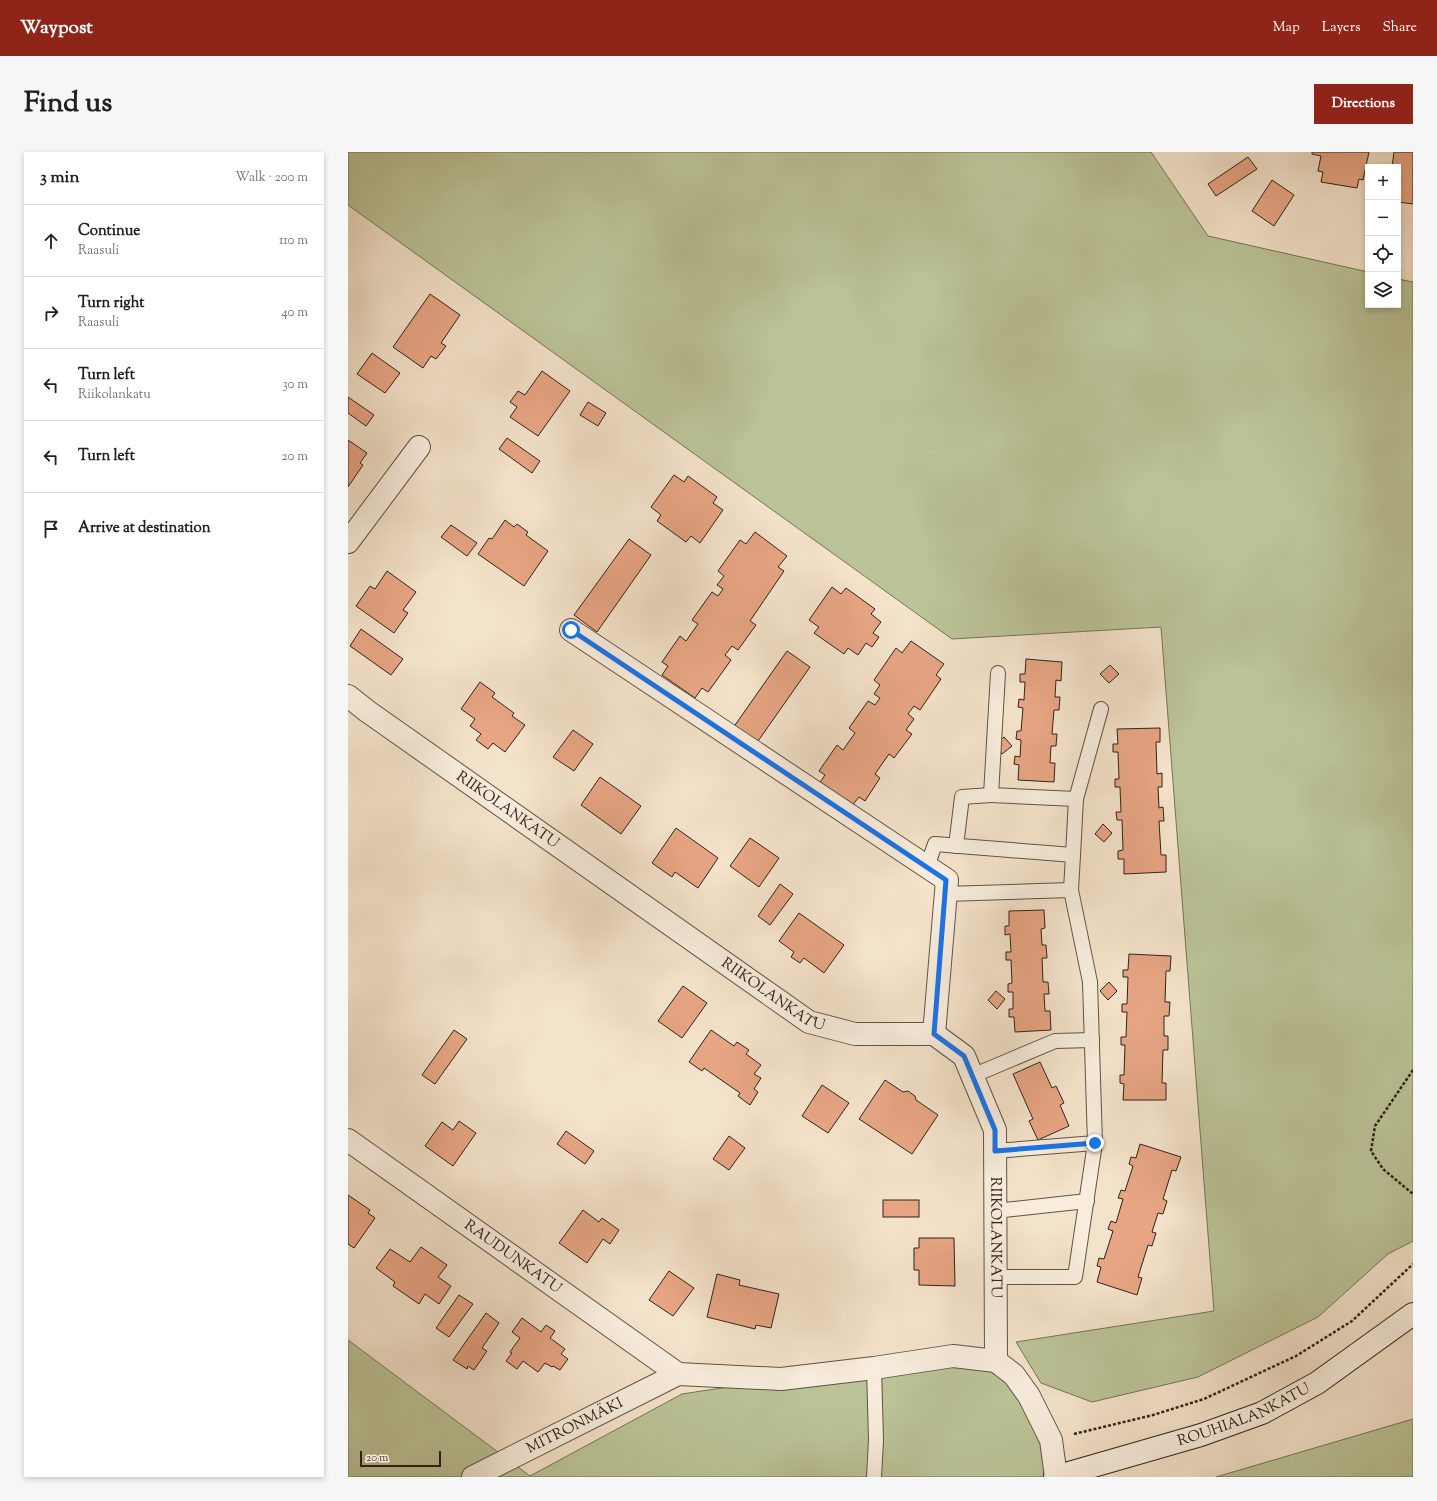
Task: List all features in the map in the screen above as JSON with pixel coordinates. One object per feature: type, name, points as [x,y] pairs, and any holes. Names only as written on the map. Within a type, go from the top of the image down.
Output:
[{"type":"street","points":[[348,542],[419,447]]},
{"type":"street","points":[[571,630],[946,880],[934,1034]]},
{"type":"street","name":"RIIKOLANKATU","points":[[348,696],[367,711],[809,1022],[855,1034],[934,1034],[964,1056],[995,1130],[996,1361]]},
{"type":"street","name":"RAUDUNKATU","points":[[348,1140],[678,1374]]},
{"type":"street","name":"ROUHIALANKATU","points":[[1056,1477],[1201,1435],[1262,1413],[1317,1383],[1413,1314]]},
{"type":"street","points":[[678,1374],[781,1379],[874,1368],[953,1356],[996,1361],[1014,1375],[1029,1396],[1051,1440],[1056,1477]]},
{"type":"street","name":"MITRONMÄKI","points":[[472,1477],[678,1374]]},
{"type":"lane","points":[[991,795],[998,673]]},
{"type":"lane","points":[[996,1277],[1076,1277],[1095,1143],[1090,982],[1071,890],[1076,799],[1101,709]]},
{"type":"lane","points":[[956,846],[962,797],[991,795],[1076,799]]},
{"type":"lane","points":[[927,867],[935,844],[1073,855]]},
{"type":"lane","points":[[945,894],[1071,890]]},
{"type":"lane","points":[[972,1076],[1055,1041],[1092,1040]]},
{"type":"lane","points":[[995,1151],[1095,1143]]},
{"type":"lane","points":[[995,1211],[1087,1201]]},
{"type":"lane","points":[[874,1368],[876,1440],[874,1477]]},
{"type":"path","points":[[1413,1070],[1375,1126],[1371,1151],[1383,1169],[1413,1194]]},
{"type":"path","points":[[1051,1440],[1154,1415],[1204,1399],[1296,1356],[1352,1321],[1413,1264]]},
{"type":"green space","points":[[348,152],[1151,152],[1208,236],[1365,271],[1365,308],[1401,308],[1401,280],[1413,282],[1413,1241],[1388,1254],[1318,1317],[1198,1377],[1092,1402],[1041,1383],[1016,1342],[1214,1311],[1161,627],[952,639],[348,205]]},
{"type":"green space","points":[[348,1340],[530,1476],[682,1394],[953,1356],[1014,1375],[1055,1477],[348,1477]]},
{"type":"green space","points":[[1413,1419],[1413,1477],[1216,1477]]},
{"type":"building","points":[[1312,152],[1369,152],[1366,164],[1365,164],[1363,180],[1359,179],[1357,188],[1321,182],[1323,172],[1318,171],[1321,156],[1312,154]]},
{"type":"building","points":[[1394,152],[1413,152],[1413,204],[1401,202],[1401,164],[1392,164]]},
{"type":"building","points":[[1248,157],[1257,169],[1216,196],[1208,184]]},
{"type":"building","points":[[1272,180],[1294,195],[1274,226],[1252,211]]},
{"type":"building","points":[[430,294],[460,315],[441,343],[446,346],[436,359],[431,356],[423,368],[393,347]]},
{"type":"building","points":[[372,353],[400,373],[385,393],[357,374]]},
{"type":"building","points":[[542,371],[570,391],[538,436],[510,417],[517,407],[510,402],[518,391],[525,395]]},
{"type":"building","points":[[348,397],[374,415],[366,426],[348,413]]},
{"type":"building","points":[[588,402],[606,413],[598,426],[580,415]]},
{"type":"building","points":[[507,438],[540,461],[532,473],[499,449]]},
{"type":"building","points":[[348,440],[367,453],[360,463],[363,465],[348,487]]},
{"type":"building","points":[[674,475],[684,482],[688,476],[717,497],[713,503],[723,510],[700,543],[691,536],[686,542],[657,521],[661,515],[651,507]]},
{"type":"building","points":[[505,520],[514,527],[517,524],[528,532],[526,535],[548,551],[524,586],[478,554],[489,538],[492,539]]},
{"type":"building","points":[[451,525],[477,543],[467,556],[441,537]]},
{"type":"building","points":[[755,532],[787,556],[778,567],[784,571],[750,621],[756,625],[738,650],[732,646],[725,655],[731,660],[708,692],[702,688],[695,698],[662,675],[668,666],[662,662],[680,636],[686,641],[698,624],[692,620],[712,592],[718,596],[723,589],[717,585],[724,576],[718,571],[740,540],[746,544]]},
{"type":"building","points":[[629,539],[651,555],[597,632],[574,615]]},
{"type":"building","points":[[387,571],[416,592],[403,610],[408,613],[394,633],[356,606],[370,586],[375,589]]},
{"type":"building","points":[[832,587],[841,594],[846,588],[875,609],[871,614],[881,622],[873,633],[879,637],[872,647],[866,643],[858,655],[848,648],[844,654],[814,633],[819,627],[809,620]]},
{"type":"building","points":[[361,629],[403,659],[391,675],[350,646]]},
{"type":"building","points":[[911,641],[944,664],[936,675],[941,679],[920,710],[914,706],[908,714],[914,719],[906,730],[912,734],[894,758],[889,754],[875,774],[880,778],[865,801],[859,797],[851,807],[819,784],[825,775],[819,771],[837,745],[843,750],[855,733],[849,728],[868,701],[875,705],[880,698],[874,694],[880,685],[874,680],[896,648],[902,653]]},
{"type":"building","points":[[787,651],[810,667],[756,744],[733,728]]},
{"type":"building","points":[[1026,659],[1062,662],[1061,681],[1056,680],[1055,697],[1060,697],[1059,710],[1054,710],[1052,734],[1057,734],[1056,746],[1051,746],[1050,763],[1055,763],[1054,782],[1018,780],[1019,765],[1014,764],[1015,756],[1020,757],[1021,740],[1016,739],[1017,731],[1021,731],[1023,708],[1018,707],[1019,699],[1024,700],[1025,682],[1020,682],[1020,674],[1025,674]]},
{"type":"building","points":[[1110,665],[1119,674],[1109,683],[1100,674]]},
{"type":"building","points":[[480,682],[495,693],[492,697],[514,713],[512,716],[525,725],[505,752],[493,743],[488,749],[476,740],[481,734],[470,726],[475,719],[461,709]]},
{"type":"building","points":[[1160,728],[1160,742],[1156,742],[1157,774],[1162,773],[1162,787],[1158,787],[1159,808],[1163,807],[1164,821],[1159,821],[1161,855],[1166,855],[1166,872],[1124,874],[1124,859],[1118,859],[1118,851],[1123,850],[1122,820],[1117,820],[1116,812],[1121,812],[1120,787],[1115,787],[1115,779],[1119,779],[1118,752],[1113,752],[1113,744],[1118,744],[1117,729]]},
{"type":"building","points":[[573,730],[593,744],[574,771],[553,757]]},
{"type":"building","points":[[1004,737],[1012,746],[1002,754],[995,745]]},
{"type":"building","points":[[600,777],[641,806],[621,834],[581,805]]},
{"type":"building","points":[[1103,824],[1112,833],[1104,842],[1095,834]]},
{"type":"building","points":[[676,828],[718,858],[698,888],[675,872],[672,877],[652,863]]},
{"type":"building","points":[[750,838],[779,858],[759,887],[730,866]]},
{"type":"building","points":[[780,884],[793,894],[770,925],[758,916]]},
{"type":"building","points":[[1044,910],[1045,928],[1041,929],[1042,945],[1046,945],[1047,958],[1042,958],[1043,982],[1048,982],[1049,994],[1044,994],[1045,1011],[1050,1011],[1051,1030],[1015,1032],[1014,1017],[1009,1017],[1009,1009],[1013,1009],[1013,992],[1008,992],[1008,984],[1012,983],[1011,960],[1006,960],[1006,952],[1011,952],[1010,934],[1005,935],[1005,926],[1009,926],[1009,911]]},
{"type":"building","points":[[799,913],[844,945],[824,973],[804,958],[800,963],[791,957],[794,952],[779,941]]},
{"type":"building","points":[[1129,954],[1171,956],[1170,971],[1166,971],[1165,1002],[1170,1002],[1169,1016],[1164,1016],[1164,1036],[1168,1036],[1168,1050],[1163,1050],[1162,1083],[1166,1083],[1166,1100],[1123,1100],[1124,1084],[1120,1083],[1120,1075],[1124,1075],[1125,1045],[1121,1045],[1121,1037],[1126,1037],[1127,1012],[1122,1012],[1122,1004],[1127,1004],[1128,977],[1123,977],[1123,970],[1128,970]]},
{"type":"building","points":[[1109,982],[1117,991],[1108,1000],[1100,991]]},
{"type":"building","points":[[683,986],[707,1003],[682,1038],[658,1021]]},
{"type":"building","points":[[996,991],[1005,999],[997,1009],[988,1000]]},
{"type":"building","points":[[454,1030],[467,1039],[435,1084],[422,1075]]},
{"type":"building","points":[[711,1030],[734,1046],[737,1042],[749,1050],[746,1054],[761,1065],[754,1074],[761,1078],[754,1089],[758,1092],[750,1105],[738,1096],[740,1093],[704,1068],[702,1071],[689,1062]]},
{"type":"building","points":[[1040,1062],[1052,1088],[1056,1086],[1064,1103],[1060,1105],[1069,1126],[1038,1140],[1029,1121],[1033,1119],[1013,1074]]},
{"type":"building","points":[[885,1080],[903,1092],[908,1091],[915,1096],[916,1100],[938,1115],[912,1154],[859,1119]]},
{"type":"building","points":[[822,1085],[849,1103],[828,1133],[802,1116]]},
{"type":"building","points":[[459,1121],[476,1133],[453,1166],[425,1146],[442,1122],[453,1130]]},
{"type":"building","points":[[566,1131],[594,1151],[585,1164],[557,1144]]},
{"type":"building","points":[[729,1136],[745,1148],[729,1170],[713,1159]]},
{"type":"building","points":[[1140,1144],[1181,1157],[1176,1171],[1172,1170],[1163,1199],[1167,1201],[1163,1214],[1158,1213],[1152,1232],[1156,1233],[1152,1246],[1148,1245],[1138,1277],[1142,1278],[1137,1295],[1097,1282],[1101,1267],[1097,1266],[1099,1258],[1104,1259],[1113,1231],[1108,1229],[1111,1221],[1116,1223],[1123,1199],[1118,1198],[1121,1190],[1125,1191],[1133,1166],[1129,1164],[1131,1157],[1136,1158]]},
{"type":"building","points":[[348,1195],[370,1210],[368,1213],[375,1218],[354,1248],[348,1244]]},
{"type":"building","points":[[883,1200],[919,1200],[919,1217],[883,1217]]},
{"type":"building","points":[[583,1210],[599,1222],[602,1218],[619,1230],[610,1244],[603,1239],[587,1263],[559,1243]]},
{"type":"building","points":[[919,1238],[954,1238],[955,1286],[919,1285],[919,1270],[914,1270],[914,1248],[919,1248]]},
{"type":"building","points":[[421,1247],[447,1265],[438,1277],[451,1286],[439,1304],[425,1294],[419,1304],[393,1286],[395,1282],[376,1268],[390,1249],[410,1262]]},
{"type":"building","points":[[669,1271],[694,1288],[673,1316],[649,1300]]},
{"type":"building","points":[[717,1274],[740,1280],[739,1285],[779,1294],[771,1328],[756,1325],[755,1329],[707,1317]]},
{"type":"building","points":[[459,1295],[473,1304],[449,1337],[436,1328]]},
{"type":"building","points":[[486,1313],[499,1323],[482,1348],[487,1351],[474,1370],[468,1366],[467,1369],[453,1360]]},
{"type":"building","points":[[522,1318],[541,1332],[546,1325],[555,1331],[550,1338],[565,1349],[561,1354],[568,1359],[560,1370],[545,1363],[538,1372],[523,1361],[517,1369],[506,1361],[512,1353],[510,1352],[520,1338],[512,1332]]},
{"type":"route","points":[[571,630],[946,880],[934,1034],[964,1056],[995,1130],[995,1151],[1095,1143]]}]
